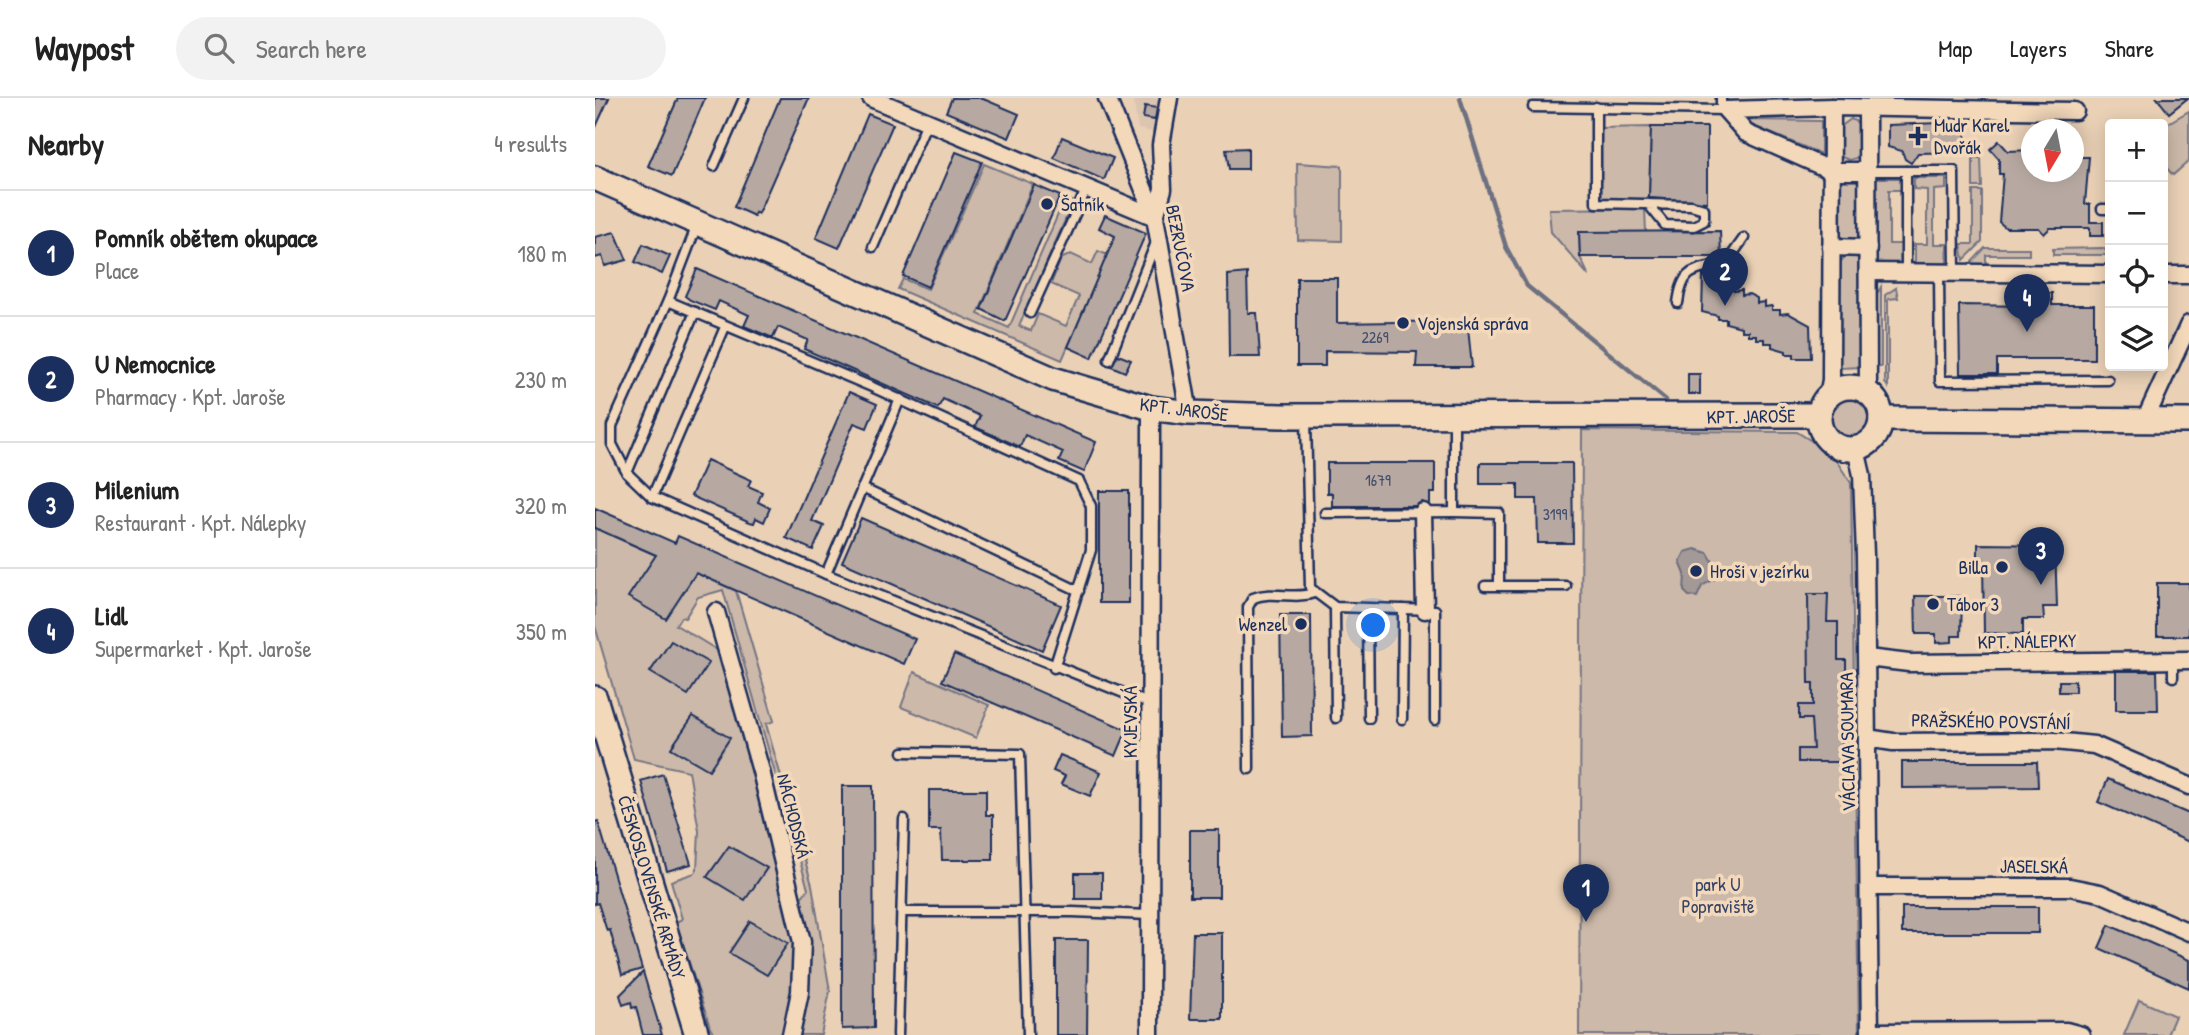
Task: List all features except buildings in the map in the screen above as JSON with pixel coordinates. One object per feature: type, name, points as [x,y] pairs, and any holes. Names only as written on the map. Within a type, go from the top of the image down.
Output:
[{"type":"street","points":[[871,98],[1155,217],[1163,190],[1161,145],[1169,98]]},
{"type":"street","name":"BEZRUČOVA","points":[[1107,98],[1155,217],[1189,413]]},
{"type":"street","points":[[1722,106],[1867,109],[2075,104]]},
{"type":"street","points":[[1722,106],[1746,133],[1832,171],[1867,171]]},
{"type":"street","points":[[1823,405],[1831,380],[1832,107]]},
{"type":"street","points":[[1856,449],[1874,438],[1881,419],[1880,409],[1868,393],[1867,109]]},
{"type":"street","name":"KPT. JAROŠE","points":[[602,185],[1053,379],[1151,408],[1189,413],[1454,417],[1823,405],[1843,388],[1868,393]]},
{"type":"street","points":[[1831,247],[1868,248]]},
{"type":"street","points":[[1868,272],[2105,274]]},
{"type":"street","points":[[2168,275],[2189,275]]},
{"type":"street","points":[[2145,420],[2189,324]]},
{"type":"street","name":"KPT. JAROŠE","points":[[1823,405],[1823,434],[1837,447],[1856,449]]},
{"type":"street","name":"KYJEVSKÁ","points":[[1150,1035],[1151,408]]},
{"type":"street","points":[[1881,419],[2189,421]]},
{"type":"street","name":"VÁCLAVA SOUMARA","points":[[1856,449],[1862,475],[1867,658],[1870,1033]]},
{"type":"street","points":[[1423,512],[1425,610]]},
{"type":"street","name":"NÁCHODSKÁ","points":[[716,612],[761,771],[802,942],[800,992],[791,1035]]},
{"type":"street","name":"KPT. NÁLEPKY","points":[[1867,658],[1909,663],[2181,660]]},
{"type":"street","name":"ČESKOSLOVENSKÉ ARMÁDY","points":[[595,698],[697,1035]]},
{"type":"street","name":"PRAŽSKÉHO POVSTÁNÍ","points":[[1867,738],[1893,741],[2085,744],[2107,749],[2189,786]]},
{"type":"street","name":"JASELSKÁ","points":[[1869,887],[2070,887],[2100,893],[2189,932]]},
{"type":"street","points":[[1870,1033],[2066,1031],[2081,1035]]},
{"type":"lane","points":[[714,166],[744,98]]},
{"type":"lane","points":[[1533,107],[1598,104],[1722,106]]},
{"type":"lane","points":[[1598,104],[1596,203],[1648,204],[1691,205],[1704,209],[1703,221],[1694,226],[1665,225],[1648,204]]},
{"type":"lane","points":[[873,247],[927,122]]},
{"type":"lane","points":[[1867,171],[1954,171],[1940,381],[2108,380]]},
{"type":"lane","points":[[1906,171],[1906,272]]},
{"type":"lane","points":[[1030,313],[1086,190]]},
{"type":"lane","points":[[697,224],[668,301],[612,426],[612,444],[627,473],[652,496],[826,574],[1054,668],[1151,704]]},
{"type":"lane","points":[[1109,359],[1159,237]]},
{"type":"lane","points":[[1678,303],[1680,285],[1692,270],[1727,262],[1744,238]]},
{"type":"lane","points":[[668,301],[900,399],[1079,481],[1091,506],[1091,550],[1054,668]]},
{"type":"lane","points":[[627,473],[695,313]]},
{"type":"lane","points":[[652,496],[725,327]]},
{"type":"lane","points":[[826,574],[900,399]]},
{"type":"lane","points":[[1306,416],[1310,588],[1335,607],[1435,610],[1435,720]]},
{"type":"lane","points":[[1454,417],[1454,512]]},
{"type":"lane","points":[[862,488],[1079,591]]},
{"type":"lane","points":[[1325,513],[1499,513],[1499,586]]},
{"type":"lane","points":[[1485,586],[1566,586]]},
{"type":"lane","points":[[1249,769],[1248,607],[1253,598],[1259,595],[1296,597],[1314,593]]},
{"type":"lane","points":[[1335,607],[1336,718]]},
{"type":"lane","points":[[1368,609],[1369,718]]},
{"type":"lane","points":[[1402,719],[1403,609]]},
{"type":"lane","points":[[2173,677],[2181,660]]},
{"type":"lane","points":[[903,752],[1020,754],[1028,1035]]},
{"type":"lane","points":[[898,1035],[904,819]]},
{"type":"lane","points":[[902,912],[1150,915]]},
{"type":"shaded area","points":[[1133,98],[1165,98],[1157,133],[1138,129]]},
{"type":"shaded area","points":[[1695,549],[1708,553],[1718,571],[1716,578],[1702,586],[1697,597],[1689,596],[1684,591],[1685,574],[1680,562],[1685,552]]},
{"type":"green space","points":[[2189,111],[2189,161],[2173,175],[2168,170],[2168,123]]},
{"type":"green space","points":[[1851,119],[1862,125],[1863,156],[1849,160],[1839,156],[1840,127]]},
{"type":"green space","points":[[1746,120],[1821,121],[1821,154],[1749,124]]},
{"type":"green space","points":[[1651,127],[1649,201],[1599,201],[1598,128]]},
{"type":"green space","points":[[1973,158],[1981,158],[1982,187],[1973,187]]},
{"type":"green space","points":[[1297,163],[1342,166],[1342,241],[1298,240]]},
{"type":"green space","points":[[984,164],[1033,184],[978,314],[1009,328],[1065,198],[1073,202],[1019,326],[1031,331],[1038,314],[1066,326],[1079,296],[1051,284],[1061,259],[1071,254],[1092,264],[1098,251],[1108,255],[1062,360],[898,289],[903,279],[928,289]]},
{"type":"green space","points":[[1847,178],[1863,182],[1863,240],[1839,240],[1839,182]]},
{"type":"green space","points":[[1875,178],[1902,178],[1901,190],[1889,190],[1889,244],[1902,244],[1902,267],[1875,267]]},
{"type":"green space","points":[[1914,178],[1946,178],[1946,189],[1934,190],[1934,244],[1947,244],[1947,268],[1915,268],[1915,244],[1927,244],[1927,190],[1914,189]]},
{"type":"green space","points":[[1973,191],[1982,191],[1982,242],[1964,260],[1961,244],[1973,244]]},
{"type":"green space","points":[[1645,208],[1646,232],[1579,232],[1580,257],[1589,276],[1551,232],[1549,209]]},
{"type":"green space","points":[[1985,248],[2029,248],[2029,255],[1986,255],[1986,267],[1969,265]]},
{"type":"green space","points":[[2103,248],[2105,255],[2053,255],[2053,249]]},
{"type":"green space","points":[[1847,255],[1860,258],[1863,367],[1838,368],[1839,263]]},
{"type":"green space","points":[[1881,287],[1881,367],[1874,367],[1874,299]]},
{"type":"green space","points":[[1896,288],[1898,298],[1888,299],[1888,387],[1885,383],[1885,295]]},
{"type":"green space","points":[[1851,397],[1859,398],[1865,403],[1870,409],[1870,425],[1865,431],[1859,436],[1851,437],[1843,436],[1837,431],[1832,425],[1831,417],[1832,409],[1837,403],[1843,398]]},
{"type":"green space","name":"park U Popraviště","points":[[1582,430],[1797,432],[1831,453],[1851,483],[1859,1035],[1579,1035]]},
{"type":"green space","points":[[595,528],[736,591],[774,721],[766,724],[812,885],[830,991],[821,1035],[799,1035],[809,966],[801,898],[808,889],[723,590],[698,597],[685,618],[681,617],[676,625],[717,650],[797,931],[796,986],[785,1029],[780,1035],[715,1035],[710,1027],[676,922],[682,919],[671,881],[695,873],[697,869],[699,831],[689,771],[634,759],[595,626]]},
{"type":"green space","points":[[914,672],[989,705],[976,738],[901,707]]},
{"type":"green space","points":[[2139,1000],[2175,1016],[2167,1035],[2124,1035]]},
{"type":"waterway","points":[[1460,98],[1506,247],[1527,286],[1666,400]]},
{"type":"place","name":"Mudr Karel Dvořák","points":[[1918,136]]},
{"type":"place","name":"Šatník","points":[[1047,204]]},
{"type":"place","name":"U Nemocnice","points":[[1725,306]]},
{"type":"place","name":"Vojenská správa","points":[[1403,323]]},
{"type":"place","name":"Lidl","points":[[2027,332]]},
{"type":"place","name":"Billa","points":[[2002,567]]},
{"type":"place","name":"Hroši v jezírku","points":[[1696,571]]},
{"type":"place","name":"Milenium","points":[[2041,585]]},
{"type":"place","name":"Tábor 3","points":[[1933,604]]},
{"type":"place","name":"Wenzel","points":[[1301,624]]},
{"type":"place","name":"Pomník obětem okupace","points":[[1586,922]]}]
